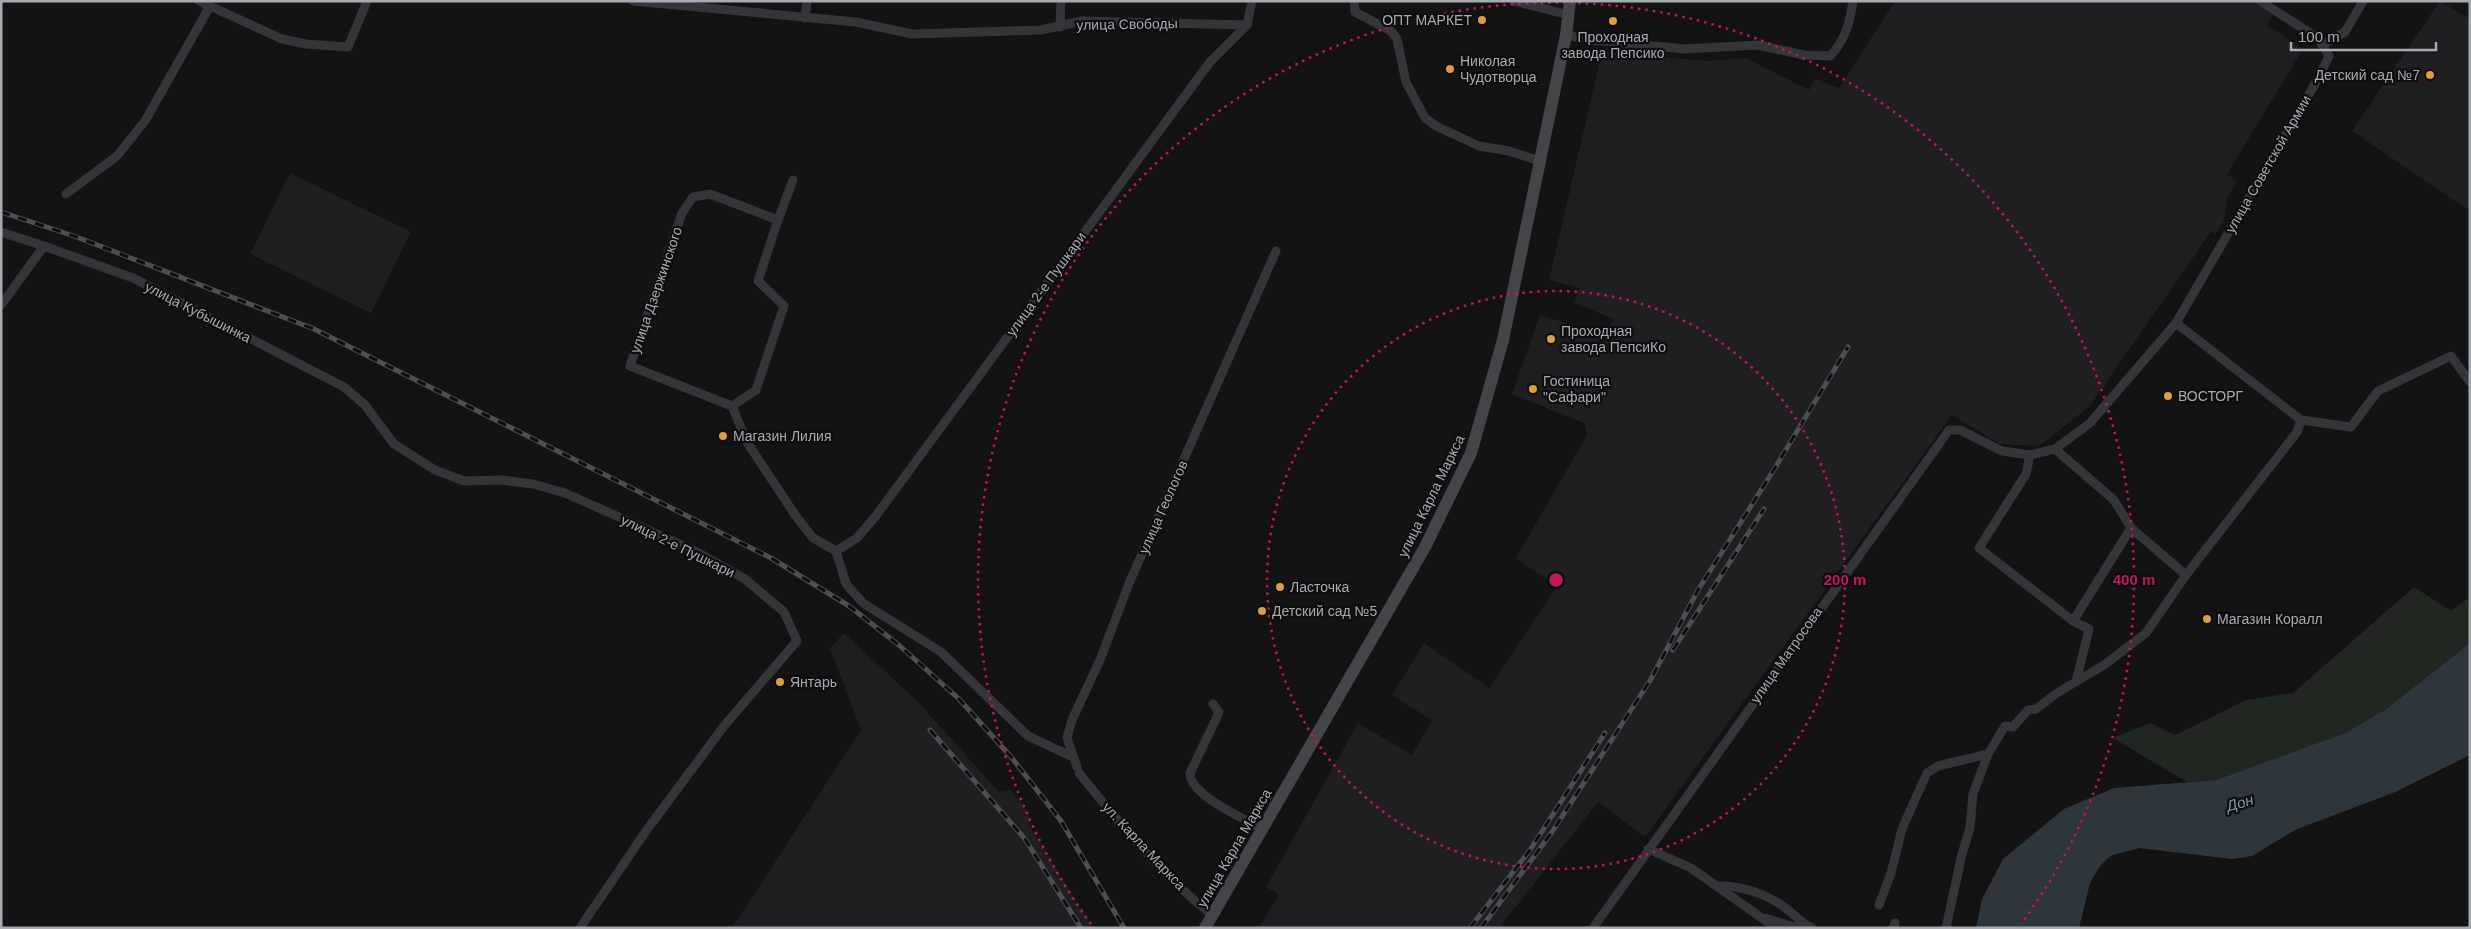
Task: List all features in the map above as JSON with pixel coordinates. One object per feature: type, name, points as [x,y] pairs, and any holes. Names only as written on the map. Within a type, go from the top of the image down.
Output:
[{"type":"main road","name":"улица Карла Маркса","points":[[1205,928],[1425,547],[1471,453],[1500,352],[1566,35],[1570,1]]},
{"type":"street","points":[[200,1],[282,39],[306,44],[348,47],[367,1]]},
{"type":"street","points":[[633,1],[806,18],[807,1]]},
{"type":"street","points":[[1060,1],[1060,27]]},
{"type":"street","points":[[1246,25],[1252,1]]},
{"type":"street","points":[[1354,1],[1355,12],[1391,31],[1398,39],[1406,82],[1425,118],[1436,126],[1479,146],[1510,151],[1540,161]]},
{"type":"street","points":[[1514,1],[1569,15]]},
{"type":"street","points":[[1566,35],[1593,40],[1685,49],[1758,46],[1804,55],[1830,56],[1840,46],[1851,20],[1854,1]]},
{"type":"street","points":[[2260,1],[2318,38],[2322,45],[2346,32],[2363,1]]},
{"type":"street","points":[[66,194],[117,156],[145,121],[210,6]]},
{"type":"street","name":"улица Свободы","points":[[806,18],[856,22],[912,34],[1041,30],[1082,21],[1246,25]]},
{"type":"street","name":"улица 2-е Пушкари","points":[[836,551],[857,538],[875,517],[1210,62],[1246,25]]},
{"type":"street","name":"улица Советской Армии","points":[[2030,455],[2055,449],[2090,423],[2176,323],[2319,77],[2329,56],[2322,45]]},
{"type":"street","points":[[793,180],[758,282],[784,306],[756,390],[732,406],[747,442],[812,538],[836,551],[846,584],[863,602],[941,652],[1028,736],[1073,757]]},
{"type":"street","name":"улица Дзержинского","points":[[732,406],[630,366],[682,213],[693,197],[710,194],[778,220]]},
{"type":"street","name":"улица Кубышинка","points":[[1,232],[133,278],[344,387],[366,405],[394,444]]},
{"type":"street","points":[[1,304],[44,246]]},
{"type":"street","name":"улица Геологов","points":[[1078,770],[1067,738],[1072,720],[1100,660],[1130,581],[1276,251]]},
{"type":"street","points":[[2176,323],[2301,420],[2351,427],[2378,391],[2451,356],[2470,382]]},
{"type":"street","points":[[1946,928],[1962,854],[1970,828],[1973,794],[1988,754],[2005,726],[2013,727],[2028,710],[2036,709],[2104,665],[2146,632],[2186,575],[2297,432],[2301,420]]},
{"type":"street","name":"улица Матросова","points":[[1593,928],[1949,430],[1960,430],[2002,451],[2030,455]]},
{"type":"street","name":"улица 2-е Пушкари","points":[[394,444],[435,470],[464,480],[501,480],[525,483],[565,493],[695,551],[745,579],[784,612],[797,641],[724,726],[646,831],[580,928]]},
{"type":"street","points":[[2055,449],[2114,500],[2132,528],[2186,575]]},
{"type":"street","points":[[2030,455],[2026,474],[1979,548],[2073,621],[2089,629],[2076,682]]},
{"type":"street","points":[[2073,621],[2132,528]]},
{"type":"street","points":[[1213,704],[1219,712],[1190,773],[1190,779],[1200,793],[1262,829]]},
{"type":"street","points":[[1879,905],[1891,873],[1902,829],[1927,773],[1938,766],[1988,754]]},
{"type":"street","name":"ул. Карла Маркса","points":[[1078,770],[1104,804],[1172,878],[1213,915]]},
{"type":"street","points":[[1648,849],[1691,868],[1776,928]]},
{"type":"street","points":[[1716,886],[1744,889],[1776,901],[1789,910],[1796,919],[1812,928]]},
{"type":"street","points":[[1762,917],[1798,928]]},
{"type":"shaded area","points":[[1895,1],[2251,1],[2273,15],[2267,25],[2303,49],[2227,174],[2237,181],[2227,199],[2224,221],[2215,234],[2211,232],[2089,407],[2039,446],[2000,444],[1952,415],[1645,837],[1598,802],[1499,928],[1259,928],[1279,894],[1266,887],[1358,723],[1412,755],[1432,720],[1392,695],[1424,643],[1489,688],[1557,586],[1516,558],[1587,435],[1584,423],[1512,394],[1540,315],[1604,335],[1614,319],[1574,303],[1579,288],[1549,280],[1602,52],[1708,61],[1746,58],[1809,90],[1815,78],[1839,88]]},
{"type":"shaded area","name":"Детский сад №7","points":[[2440,1],[2470,19],[2470,211],[2352,131]]},
{"type":"shaded area","points":[[290,173],[411,232],[371,313],[250,254]]},
{"type":"shaded area","points":[[2414,587],[2451,611],[2470,597],[2470,643],[2386,709],[2345,733],[2216,780],[2187,782],[2113,738],[2150,723],[2175,735],[2246,700],[2293,693]]},
{"type":"shaded area","points":[[844,633],[919,703],[999,792],[1011,790],[1029,812],[1029,825],[1093,928],[732,928],[861,730],[830,648]]},
{"type":"water","name":"Дон","points":[[2470,643],[2470,755],[2395,792],[2295,830],[2252,856],[2232,859],[2139,848],[2110,856],[2100,866],[2090,883],[2079,928],[1976,928],[1982,899],[2003,859],[2064,809],[2114,788],[2216,780],[2345,733],[2386,709]]},
{"type":"railway","points":[[1,212],[74,236],[314,329],[771,558],[849,606],[900,646],[959,699],[1012,758],[1061,821],[1124,928]]},
{"type":"railway","points":[[1481,928],[1552,832],[1651,679],[1698,590],[1848,347]]},
{"type":"railway","points":[[1673,650],[1764,509]]},
{"type":"railway","points":[[930,730],[1025,839],[1081,928]]},
{"type":"railway","points":[[1470,928],[1530,850],[1605,733]]},
{"type":"place","name":"ОПТ МАРКЕТ","points":[[1482,20]]},
{"type":"place","name":"Проходная завода Пепсико","points":[[1613,21]]},
{"type":"place","name":"Николая Чудотворца","points":[[1450,69]]},
{"type":"place","name":"Детский сад №7","points":[[2430,75]]},
{"type":"place","name":"Проходная завода ПепсиКо","points":[[1551,339]]},
{"type":"place","name":"Гостиница \"Сафари\"","points":[[1533,389]]},
{"type":"place","name":"ВОСТОРГ","points":[[2168,396]]},
{"type":"place","name":"Магазин Лилия","points":[[723,436]]},
{"type":"place","name":"Ласточка","points":[[1280,587]]},
{"type":"place","name":"Детский сад №5","points":[[1262,611]]},
{"type":"place","name":"Магазин Коралл","points":[[2207,619]]},
{"type":"place","name":"Янтарь","points":[[780,682]]}]
